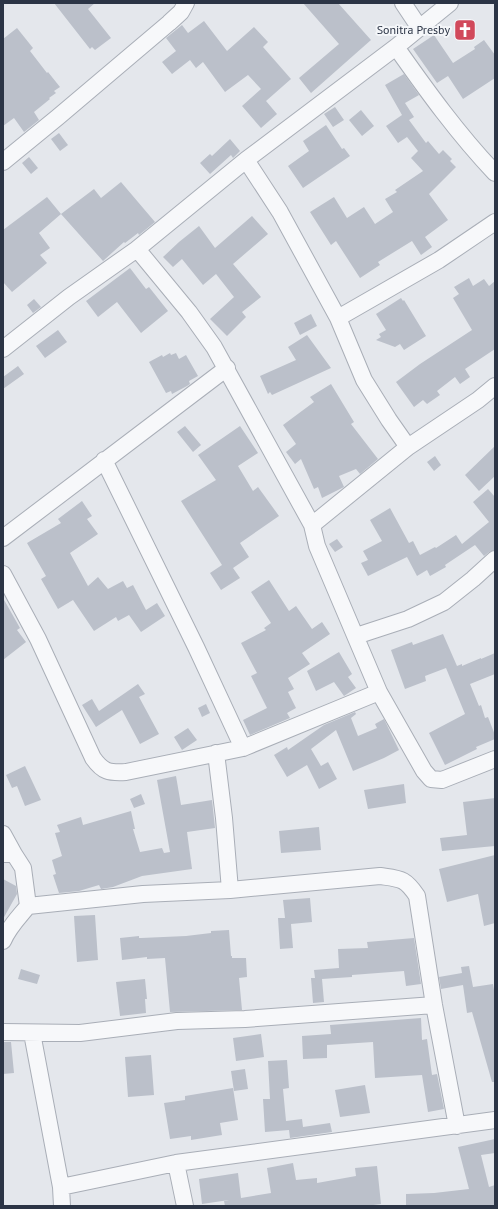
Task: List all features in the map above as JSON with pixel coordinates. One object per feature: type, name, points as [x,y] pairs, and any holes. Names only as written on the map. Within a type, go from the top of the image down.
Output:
[{"type":"street","points":[[3,162],[169,24],[181,12],[186,3]]},
{"type":"street","points":[[403,3],[419,27]]},
{"type":"street","points":[[3,350],[69,297],[138,248],[246,160],[396,47],[450,3]]},
{"type":"street","points":[[396,47],[443,113],[475,152],[495,173]]},
{"type":"street","points":[[246,160],[280,212],[338,318],[364,380],[408,447]]},
{"type":"street","points":[[338,318],[439,260],[495,222]]},
{"type":"street","points":[[138,248],[189,312],[227,368],[312,525],[317,546],[379,692],[424,772],[431,779],[442,780],[495,759]]},
{"type":"street","points":[[3,538],[227,368]]},
{"type":"street","points":[[312,525],[408,447],[478,400],[495,386]]},
{"type":"street","points":[[104,460],[196,647],[243,748]]},
{"type":"street","points":[[356,636],[408,619],[444,602],[495,559]]},
{"type":"street","points":[[3,574],[38,639],[93,758],[100,768],[112,773],[126,772],[243,748],[379,692]]},
{"type":"street","points":[[216,753],[224,818],[230,890]]},
{"type":"street","points":[[3,834],[9,854],[23,868],[28,906]]},
{"type":"street","points":[[3,941],[28,906],[143,894],[230,890],[380,876],[402,880],[410,886],[417,896],[434,1005],[457,1126]]},
{"type":"street","points":[[3,1032],[80,1033],[177,1021],[245,1019],[434,1005]]},
{"type":"street","points":[[32,1033],[61,1187],[62,1206]]},
{"type":"street","points":[[61,1187],[176,1163],[495,1120]]},
{"type":"street","points":[[176,1163],[185,1206]]},
{"type":"building","points":[[54,3],[95,3],[88,9],[111,38],[95,50],[92,47],[90,49]]},
{"type":"building","points":[[303,3],[338,3],[371,40],[311,93],[299,78],[339,44]]},
{"type":"building","points":[[204,21],[227,51],[254,27],[268,42],[263,47],[291,79],[266,101],[277,114],[261,128],[242,106],[261,89],[248,75],[225,92],[203,62],[196,68],[190,60],[172,74],[162,62],[176,51],[166,38],[182,25],[188,33]]},
{"type":"building","points":[[17,28],[33,48],[30,51],[60,87],[54,91],[56,93],[49,98],[50,99],[34,112],[39,120],[24,132],[14,118],[3,126],[3,39]]},
{"type":"building","points":[[434,35],[453,63],[475,49],[474,47],[484,40],[495,55],[495,78],[463,99],[448,76],[437,83],[413,49]]},
{"type":"building","points":[[404,74],[419,95],[405,103],[414,117],[409,120],[426,143],[428,141],[439,154],[443,150],[452,159],[450,161],[456,167],[429,194],[448,220],[425,237],[432,247],[421,255],[412,241],[378,262],[380,265],[360,278],[336,241],[331,245],[310,212],[334,197],[347,218],[364,207],[375,224],[393,212],[385,199],[397,192],[395,190],[423,171],[411,158],[418,151],[407,137],[398,143],[386,126],[402,115],[385,85]]},
{"type":"building","points":[[335,107],[344,120],[333,127],[324,114]]},
{"type":"building","points":[[361,110],[374,126],[362,136],[349,120]]},
{"type":"building","points":[[326,125],[342,149],[344,148],[350,156],[303,188],[288,166],[309,151],[303,141]]},
{"type":"building","points":[[59,133],[68,145],[60,151],[51,139]]},
{"type":"building","points":[[230,139],[240,151],[233,158],[231,155],[210,174],[200,163],[210,154],[212,156]]},
{"type":"building","points":[[29,157],[38,168],[31,174],[22,163]]},
{"type":"building","points":[[121,182],[155,222],[139,235],[138,233],[125,243],[124,242],[103,261],[61,214],[94,189],[101,198]]},
{"type":"building","points":[[47,197],[61,214],[39,233],[50,248],[40,255],[47,263],[12,292],[3,282],[3,230]]},
{"type":"building","points":[[252,216],[268,234],[233,264],[261,297],[242,312],[246,317],[227,336],[210,319],[234,297],[216,274],[203,285],[182,259],[173,267],[163,257],[199,226],[215,248]]},
{"type":"building","points":[[130,268],[146,289],[149,287],[168,311],[141,333],[117,302],[98,317],[86,301]]},
{"type":"building","points":[[469,278],[473,286],[484,279],[489,286],[495,281],[495,349],[465,369],[470,377],[460,384],[455,377],[437,391],[440,395],[427,404],[423,400],[414,407],[396,382],[420,364],[472,330],[453,298],[459,294],[454,287]]},
{"type":"building","points":[[401,298],[403,301],[404,300],[426,336],[404,350],[400,344],[395,347],[376,340],[381,337],[379,334],[386,330],[376,314]]},
{"type":"building","points":[[34,299],[41,307],[33,313],[27,305]]},
{"type":"building","points":[[311,314],[317,326],[300,335],[294,323]]},
{"type":"building","points":[[58,330],[67,342],[45,358],[36,346]]},
{"type":"building","points":[[307,335],[331,368],[272,395],[270,392],[268,394],[260,376],[296,360],[288,347]]},
{"type":"building","points":[[170,353],[171,355],[176,353],[179,359],[186,355],[198,376],[189,381],[190,384],[172,394],[171,391],[166,393],[149,362],[162,355],[163,357]]},
{"type":"building","points":[[18,366],[24,374],[3,389],[3,377]]},
{"type":"building","points":[[331,384],[354,422],[351,424],[378,459],[360,474],[356,469],[339,476],[344,487],[322,498],[318,487],[314,489],[301,459],[295,464],[286,452],[296,444],[283,425],[314,402],[310,397]]},
{"type":"building","points":[[185,426],[201,445],[193,452],[177,432]]},
{"type":"building","points":[[240,426],[258,453],[238,466],[253,491],[258,487],[279,516],[240,543],[249,557],[233,568],[240,578],[221,590],[210,573],[222,565],[181,501],[216,480],[198,455]]},
{"type":"building","points":[[495,446],[495,476],[479,491],[465,475]]},
{"type":"building","points":[[435,456],[441,465],[434,471],[427,462]]},
{"type":"building","points":[[488,489],[495,497],[495,550],[484,556],[475,545],[445,565],[446,567],[430,576],[427,570],[417,576],[407,557],[368,576],[361,563],[368,560],[363,551],[382,541],[370,520],[390,508],[409,543],[413,541],[420,555],[435,547],[436,548],[456,535],[462,544],[489,522],[473,502]]},
{"type":"building","points":[[82,501],[92,516],[87,519],[98,534],[70,553],[88,586],[98,577],[108,589],[123,581],[127,588],[133,585],[146,610],[157,603],[165,616],[141,632],[129,615],[118,621],[116,617],[94,631],[73,600],[58,609],[41,579],[46,576],[27,543],[61,523],[58,519]]},
{"type":"building","points":[[337,539],[343,547],[335,552],[329,544]]},
{"type":"building","points":[[269,580],[289,611],[296,606],[312,629],[322,622],[330,634],[302,653],[310,664],[288,678],[294,689],[288,692],[296,708],[287,713],[290,718],[250,735],[243,720],[267,708],[251,676],[257,673],[241,643],[266,630],[264,628],[271,623],[251,592]]},
{"type":"building","points":[[3,598],[20,628],[17,630],[26,642],[3,660]]},
{"type":"building","points":[[443,634],[457,666],[462,664],[462,666],[495,653],[495,674],[470,684],[479,706],[481,705],[485,718],[488,717],[495,735],[495,739],[476,747],[477,749],[445,765],[429,733],[465,714],[446,668],[425,676],[426,681],[405,689],[391,650],[412,642],[413,645]]},
{"type":"building","points":[[339,652],[352,674],[348,677],[356,688],[344,696],[334,682],[316,691],[307,671]]},
{"type":"building","points":[[138,684],[145,694],[139,697],[159,734],[140,744],[122,710],[96,727],[82,705],[92,699],[99,711]]},
{"type":"building","points":[[206,704],[210,713],[202,717],[198,708]]},
{"type":"building","points":[[355,712],[356,714],[351,718],[358,736],[377,728],[375,724],[384,719],[399,750],[353,771],[336,730],[311,749],[321,766],[328,762],[337,779],[319,789],[307,765],[287,777],[274,755],[287,747],[288,750],[324,725]]},
{"type":"building","points":[[188,728],[197,740],[182,750],[174,737]]},
{"type":"building","points":[[25,766],[41,800],[25,806],[17,786],[12,788],[6,775]]},
{"type":"building","points":[[176,776],[181,805],[212,800],[215,828],[187,832],[192,869],[142,876],[113,887],[101,889],[99,885],[79,891],[59,893],[53,875],[56,874],[52,860],[62,856],[55,833],[60,832],[57,825],[81,817],[83,825],[131,811],[135,829],[133,829],[140,852],[162,848],[164,853],[170,852],[157,780]]},
{"type":"building","points":[[404,784],[406,803],[368,809],[364,790]]},
{"type":"building","points":[[141,794],[145,804],[134,808],[130,799]]},
{"type":"building","points":[[495,798],[495,846],[442,851],[440,838],[467,835],[463,802]]},
{"type":"building","points":[[319,827],[321,850],[281,853],[279,831]]},
{"type":"building","points":[[495,855],[495,923],[484,926],[478,894],[447,902],[439,869]]},
{"type":"building","points":[[3,879],[16,886],[17,894],[3,919]]},
{"type":"building","points":[[310,898],[312,922],[291,924],[293,948],[280,949],[278,918],[285,918],[283,900]]},
{"type":"building","points":[[95,915],[98,960],[77,962],[74,916]]},
{"type":"building","points":[[229,930],[232,958],[246,958],[247,977],[239,978],[242,1010],[170,1012],[165,958],[147,959],[147,957],[122,960],[120,938],[139,936],[139,938],[141,938],[186,936],[211,933],[211,931]]},
{"type":"building","points":[[414,938],[421,984],[406,986],[404,971],[322,979],[324,1002],[313,1003],[311,978],[315,978],[314,970],[339,968],[338,949],[368,948],[367,942]]},
{"type":"building","points":[[469,966],[473,987],[493,984],[495,996],[495,1082],[492,1082],[472,1012],[467,1013],[463,985],[441,989],[439,977],[462,973],[461,967]]},
{"type":"building","points":[[21,969],[40,975],[37,984],[18,979]]},
{"type":"building","points":[[145,979],[147,999],[145,999],[146,1013],[120,1016],[116,982]]},
{"type":"building","points":[[421,1018],[422,1040],[427,1039],[432,1075],[437,1074],[444,1109],[428,1112],[422,1075],[375,1078],[373,1042],[327,1045],[327,1058],[303,1059],[302,1036],[331,1034],[330,1025]]},
{"type":"building","points":[[261,1034],[264,1057],[236,1061],[233,1038]]},
{"type":"building","points":[[3,1042],[11,1042],[14,1073],[3,1074]]},
{"type":"building","points":[[151,1055],[154,1095],[128,1097],[125,1057]]},
{"type":"building","points":[[287,1060],[289,1088],[283,1089],[286,1121],[302,1119],[303,1127],[330,1123],[332,1132],[290,1138],[289,1130],[265,1132],[263,1099],[270,1099],[268,1061]]},
{"type":"building","points":[[245,1069],[248,1089],[234,1091],[231,1071]]},
{"type":"building","points":[[365,1085],[370,1113],[340,1117],[335,1090]]},
{"type":"building","points":[[233,1088],[238,1120],[220,1123],[222,1135],[191,1140],[191,1136],[170,1139],[164,1103],[185,1100],[185,1096]]},
{"type":"building","points":[[495,1139],[495,1153],[481,1155],[489,1187],[495,1185],[495,1206],[406,1206],[406,1194],[434,1193],[469,1189],[458,1147]]},
{"type":"building","points":[[293,1163],[296,1180],[317,1178],[317,1183],[356,1176],[355,1168],[377,1166],[381,1204],[366,1206],[225,1206],[224,1201],[229,1200],[202,1204],[199,1179],[238,1173],[241,1198],[271,1193],[267,1168]]},
{"type":"place","name":"Sonitra Presby","points":[[465,30]]}]
